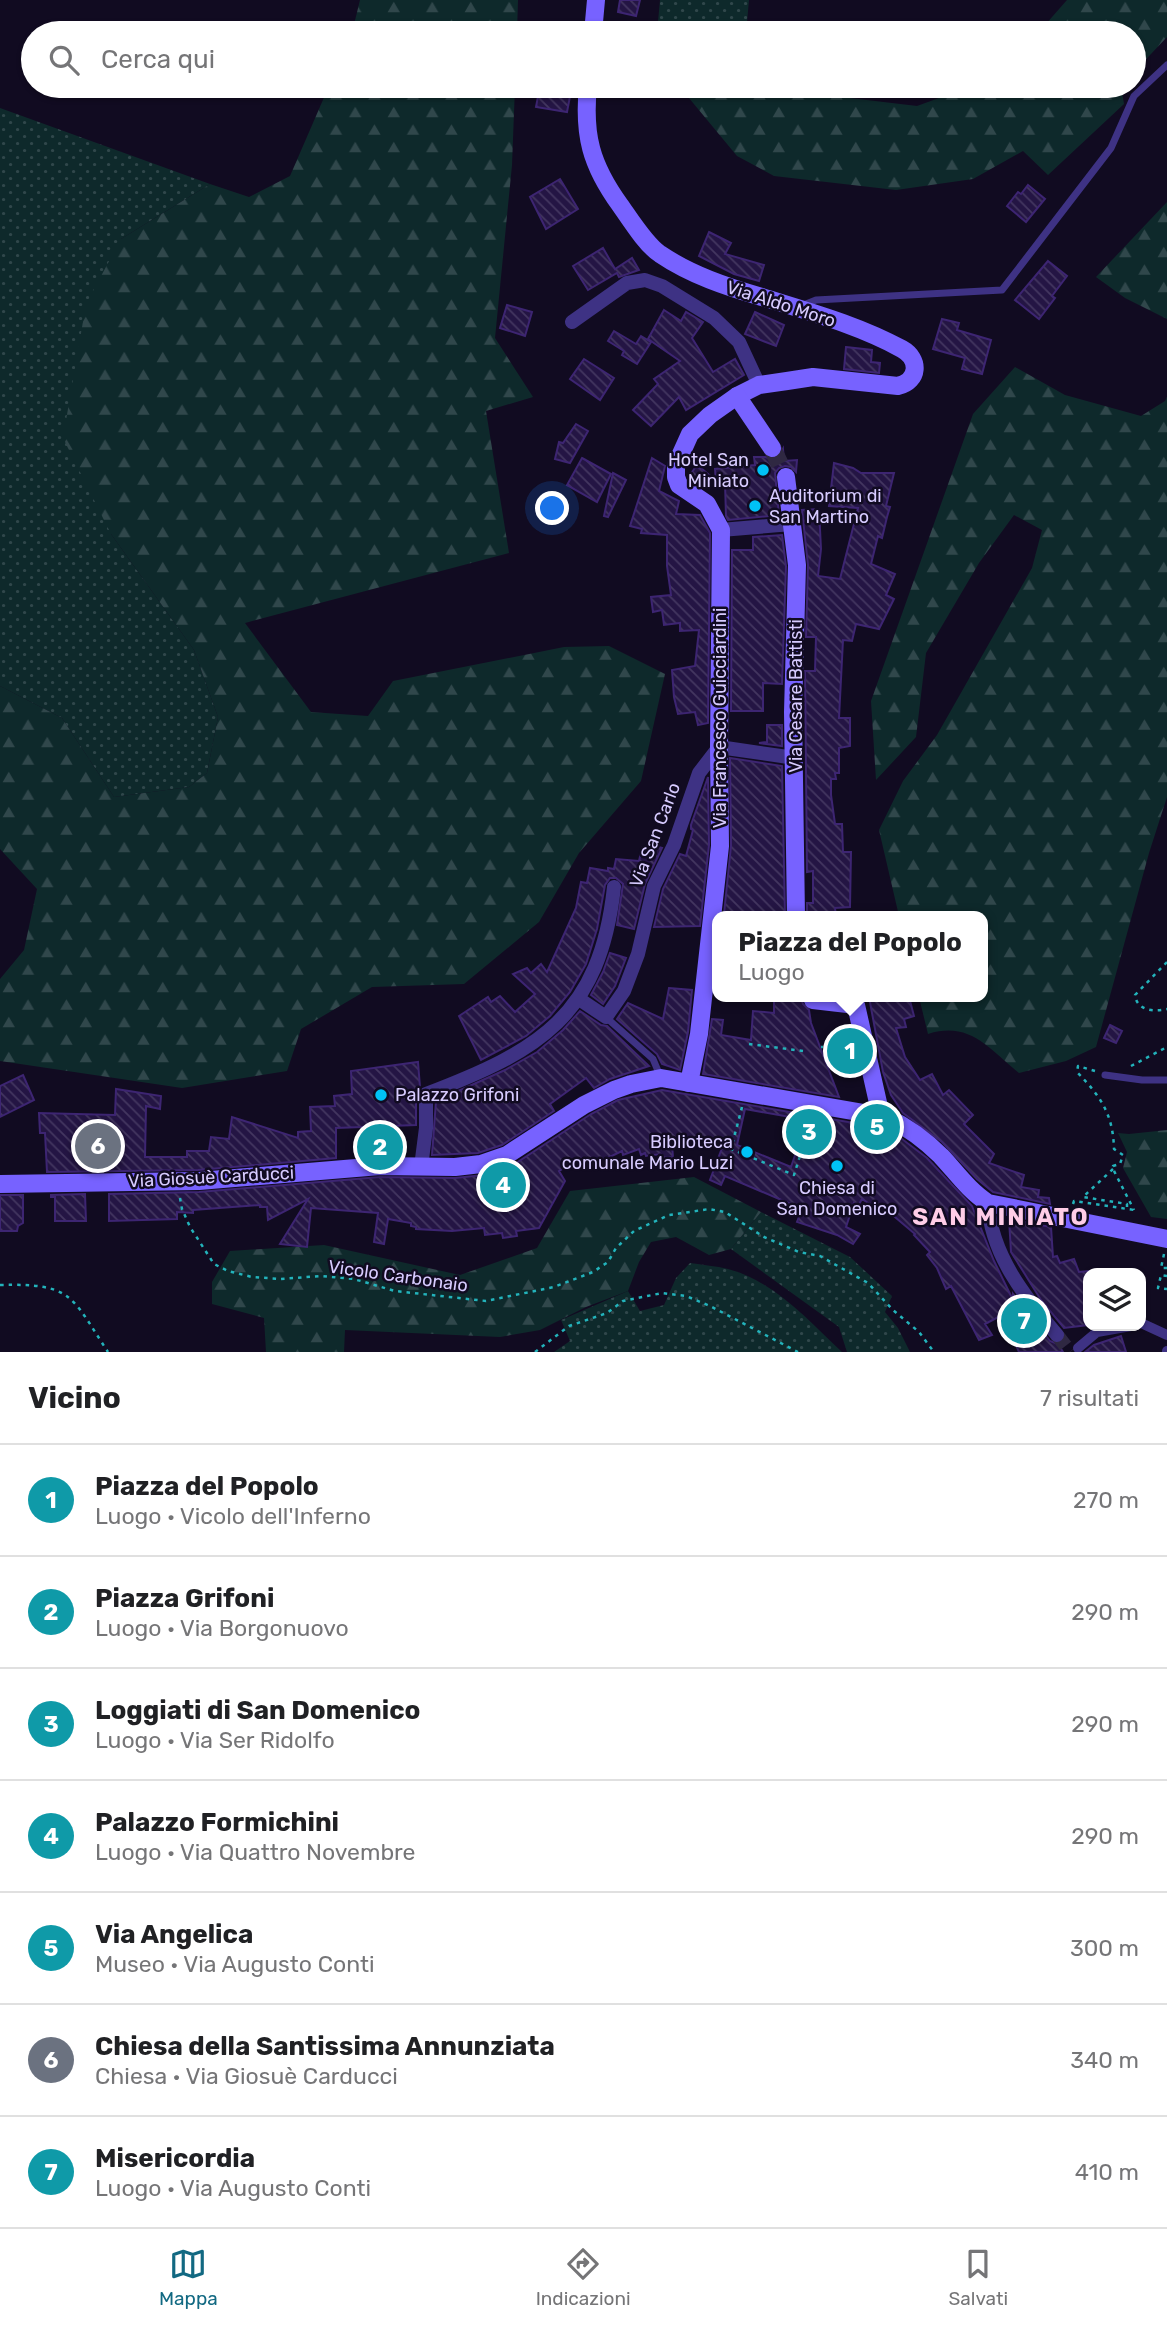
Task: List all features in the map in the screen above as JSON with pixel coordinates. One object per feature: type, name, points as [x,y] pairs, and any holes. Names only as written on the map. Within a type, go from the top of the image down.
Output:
[{"type":"main road","points":[[594,21],[596,0]]},
{"type":"main road","name":"Via Aldo Moro","points":[[588,98],[587,123],[597,171],[630,219],[658,253],[713,282],[831,318],[905,350],[912,356],[916,367],[914,377],[907,384],[898,386],[813,377],[759,385],[737,396]]},
{"type":"main road","points":[[721,530],[707,504],[680,485],[676,477],[676,465],[690,434],[710,415],[737,396],[772,449]]},
{"type":"main road","name":"Via Cesare Battisti","points":[[786,477],[797,565],[793,712],[796,911]]},
{"type":"main road","name":"Via Francesco Guicciardini","points":[[714,911],[720,846],[721,530]]},
{"type":"main road","name":"Via Francesco Guicciardini","points":[[689,1083],[702,1035],[712,930]]},
{"type":"main road","points":[[857,1002],[881,1116]]},
{"type":"main road","points":[[661,1078],[881,1116],[904,1125],[938,1153],[978,1197],[988,1203],[1167,1239]]},
{"type":"main road","name":"Via Giosuè Carducci","points":[[0,1184],[179,1181],[337,1168],[481,1164],[507,1155],[594,1100],[631,1083],[661,1078]]},
{"type":"street","name":"Via Aldo Moro","points":[[572,322],[627,283],[645,280],[662,286],[714,318],[740,342],[759,385]]},
{"type":"street","points":[[721,530],[792,524]]},
{"type":"street","points":[[719,747],[795,758]]},
{"type":"street","name":"Via San Carlo","points":[[607,1018],[624,991],[638,954],[654,886],[674,845],[699,773],[719,747]]},
{"type":"street","points":[[421,1167],[426,1128],[426,1094],[491,1069],[530,1045],[548,1031],[579,999],[603,950],[614,887]]},
{"type":"street","points":[[579,999],[607,1018]]},
{"type":"street","points":[[988,1203],[989,1222],[1002,1255],[1025,1297],[1057,1335]]},
{"type":"street","points":[[1146,1325],[1167,1335]]},
{"type":"street","points":[[1078,1348],[1097,1332],[1103,1331]]},
{"type":"lane","points":[[1146,85],[1167,65]]},
{"type":"lane","points":[[797,308],[816,300],[1002,290],[1111,148],[1133,98]]},
{"type":"lane","points":[[607,1018],[653,1059],[661,1078]]},
{"type":"lane","points":[[1105,1075],[1167,1080]]},
{"type":"path","points":[[1167,962],[1135,995],[1140,1007],[1158,1012],[1167,1009]]},
{"type":"path","points":[[749,1044],[803,1051]]},
{"type":"path","points":[[1127,1209],[1127,1204],[1083,1197],[1113,1166],[1120,1164],[1123,1155],[1114,1149],[1113,1128],[1104,1104],[1077,1072],[1078,1066],[1105,1075],[1122,1067],[1133,1066],[1167,1047]]},
{"type":"path","points":[[794,1101],[791,1111],[804,1113],[794,1143]]},
{"type":"path","points":[[743,1103],[731,1149],[794,1175],[813,1115]]},
{"type":"path","points":[[1074,1201],[1134,1210],[1113,1169]]},
{"type":"path","name":"Vicolo Carbonaio","points":[[179,1181],[182,1209],[190,1227],[214,1264],[228,1270],[252,1277],[321,1276],[354,1279],[395,1291],[486,1301],[554,1287],[593,1272],[608,1262],[616,1248],[634,1230],[670,1215],[709,1209],[725,1212],[764,1237],[799,1252],[820,1255],[868,1283],[893,1310],[919,1332],[934,1352]]},
{"type":"path","points":[[1167,1255],[1163,1254],[1161,1268],[1167,1268]]},
{"type":"path","points":[[1167,1276],[1161,1275],[1158,1288],[1167,1289]]},
{"type":"path","points":[[0,1285],[52,1287],[70,1298],[89,1320],[108,1352]]},
{"type":"path","points":[[535,1352],[569,1326],[607,1312],[623,1301],[662,1293],[686,1296],[710,1306],[798,1352]]},
{"type":"green space","points":[[360,0],[518,0],[517,21],[355,21]]},
{"type":"green space","points":[[660,0],[749,0],[747,21],[658,21]]},
{"type":"green space","points":[[1067,0],[1167,0],[1167,37],[1146,59],[1146,21],[1049,21]]},
{"type":"green space","points":[[324,98],[515,98],[512,165],[495,338],[533,397],[486,411],[509,553],[245,623],[311,712],[368,716],[393,681],[564,647],[609,646],[665,674],[641,781],[579,853],[539,922],[464,984],[372,987],[301,1029],[287,1071],[182,1088],[0,1061],[0,979],[24,950],[37,889],[0,849],[0,686],[62,718],[114,797],[189,787],[207,773],[218,717],[194,650],[111,534],[63,438],[86,304],[121,239],[210,184],[249,197],[290,176]]},
{"type":"green space","points":[[689,98],[850,98],[917,106],[939,98],[1123,98],[1124,104],[1048,175],[1023,151],[973,179],[896,190],[774,176],[737,156]]},
{"type":"green space","points":[[0,108],[210,184],[121,239],[111,534],[194,650],[218,717],[207,773],[189,787],[114,797],[62,718],[0,686]]},
{"type":"green space","points":[[1167,202],[1167,319],[1125,298],[1096,277]]},
{"type":"green space","points":[[1015,367],[1065,395],[1141,416],[1167,397],[1167,797],[1096,1047],[1066,1061],[1019,1073],[988,1046],[967,1034],[943,1031],[928,1034],[920,1002],[988,1002],[988,911],[898,911],[879,830],[903,781],[937,735],[1032,568],[1042,530],[1014,515],[979,563],[926,653],[916,737],[876,780],[871,701],[973,414]]},
{"type":"green space","points":[[1167,1130],[1167,1219],[1151,1217],[1123,1168],[1127,1152],[1118,1133]]},
{"type":"green space","points":[[694,1177],[761,1212],[731,1249],[709,1255],[676,1237],[651,1242],[639,1262],[628,1291],[586,1307],[540,1330],[500,1337],[345,1330],[344,1352],[266,1352],[264,1318],[212,1304],[212,1282],[230,1251],[324,1245],[460,1275],[537,1248],[570,1191]]},
{"type":"green space","points":[[761,1212],[850,1257],[892,1296],[885,1312],[898,1328],[910,1352],[847,1352],[839,1327],[731,1249]]},
{"type":"green space","points":[[690,1263],[728,1269],[761,1283],[790,1303],[842,1352],[554,1352],[570,1341],[561,1320],[628,1291],[640,1311],[664,1305],[676,1278]]},
{"type":"building","points":[[620,0],[640,0],[636,16],[618,12]]},
{"type":"building","points":[[538,98],[570,98],[567,112],[536,107]]},
{"type":"building","points":[[560,179],[578,209],[546,229],[530,197]]},
{"type":"building","points":[[1028,185],[1045,199],[1026,222],[1007,206],[1018,192],[1021,194]]},
{"type":"building","points":[[709,232],[731,243],[725,254],[764,265],[759,281],[734,274],[699,256]]},
{"type":"building","points":[[603,248],[615,269],[632,258],[639,270],[619,277],[617,273],[588,290],[573,266]]},
{"type":"building","points":[[1048,261],[1067,276],[1039,319],[1015,300]]},
{"type":"building","points":[[507,305],[532,312],[525,336],[500,328]]},
{"type":"building","points":[[664,310],[681,321],[686,312],[703,322],[692,338],[713,372],[735,359],[744,375],[686,410],[679,397],[651,426],[633,410],[658,384],[654,379],[680,361],[648,339]]},
{"type":"building","points":[[755,312],[784,325],[776,346],[745,334]]},
{"type":"building","points":[[942,319],[959,323],[957,330],[991,340],[982,374],[962,369],[965,358],[933,349]]},
{"type":"building","points":[[614,331],[636,344],[641,336],[651,342],[637,364],[622,355],[624,351],[608,341]]},
{"type":"building","points":[[846,347],[872,350],[871,362],[880,363],[879,373],[844,369]]},
{"type":"building","points":[[584,359],[614,378],[600,400],[570,379]]},
{"type":"building","points":[[576,424],[588,431],[570,463],[555,459],[559,442],[563,443]]},
{"type":"building","points":[[783,449],[784,461],[797,460],[796,472],[785,466],[775,473],[779,515],[728,520],[725,483],[716,484],[715,469],[755,465],[754,457],[773,459],[779,457]]},
{"type":"building","points":[[582,458],[611,474],[597,502],[567,485]]},
{"type":"building","points":[[652,458],[665,466],[659,491],[679,501],[676,514],[700,515],[710,533],[708,723],[698,725],[695,712],[678,714],[672,670],[695,666],[699,630],[680,631],[680,623],[664,625],[662,610],[653,612],[651,597],[671,595],[667,535],[641,533],[642,529],[630,526]]},
{"type":"building","points":[[834,463],[861,473],[894,473],[886,506],[890,507],[882,538],[878,536],[871,564],[895,574],[886,595],[894,599],[879,629],[856,624],[852,641],[843,640],[839,718],[850,718],[850,746],[839,748],[839,773],[835,773],[836,779],[831,779],[831,795],[835,824],[842,824],[843,852],[851,852],[850,907],[835,908],[835,911],[807,911],[807,903],[813,903],[813,871],[807,872],[805,671],[815,671],[816,637],[806,637],[808,565],[802,510],[819,509],[821,549],[818,576],[840,579],[858,508],[829,506]]},
{"type":"building","points":[[695,468],[701,468],[715,480],[696,481],[692,478]]},
{"type":"building","points":[[613,473],[626,480],[608,517],[604,516]]},
{"type":"building","points":[[782,535],[786,566],[782,684],[763,683],[763,711],[731,711],[732,550],[753,550],[753,537]]},
{"type":"building","points":[[767,725],[782,725],[782,746],[759,743],[767,742]]},
{"type":"building","points":[[730,758],[782,766],[785,911],[724,911],[731,846]]},
{"type":"building","points":[[708,777],[709,845],[700,926],[654,927],[663,889],[680,854],[686,856],[693,830],[691,825]]},
{"type":"building","points":[[655,846],[662,848],[645,884],[634,929],[617,925],[623,884],[616,878],[610,878],[605,885],[597,929],[586,964],[570,992],[550,1016],[526,1036],[481,1060],[459,1016],[488,997],[491,1002],[500,996],[515,1012],[535,994],[513,974],[527,968],[531,973],[541,964],[547,972],[576,908],[581,882],[587,883],[590,868],[608,871],[608,868],[614,869],[616,859],[639,861],[642,848],[653,851]]},
{"type":"building","points":[[610,953],[626,958],[615,986],[603,1004],[591,995]]},
{"type":"building","points":[[669,988],[692,990],[688,1032],[680,1070],[662,1064],[657,1054],[617,1019],[628,1003],[663,1019]]},
{"type":"building","points":[[774,1002],[802,1002],[809,1010],[811,1023],[839,1097],[703,1074],[712,1019],[723,1020],[721,1035],[751,1040],[753,1011],[774,1013]]},
{"type":"building","points":[[870,1002],[910,1002],[914,1016],[904,1019],[906,1027],[896,1028],[905,1057],[920,1080],[932,1074],[943,1095],[949,1090],[973,1115],[964,1124],[994,1154],[989,1163],[1024,1175],[1021,1187],[1039,1190],[1038,1197],[1049,1198],[1050,1204],[993,1192],[942,1142],[903,1113],[891,1095],[883,1072]]},
{"type":"building","points":[[580,1011],[607,1026],[649,1066],[610,1079],[594,1088],[586,1078],[550,1104],[554,1111],[502,1145],[478,1153],[432,1155],[436,1101],[505,1070],[537,1052]]},
{"type":"building","points":[[1110,1025],[1122,1031],[1116,1043],[1104,1038]]},
{"type":"building","points":[[418,1062],[420,1087],[416,1094],[416,1125],[336,1128],[336,1158],[198,1170],[47,1172],[45,1133],[40,1133],[39,1113],[115,1115],[116,1089],[161,1096],[160,1109],[146,1106],[145,1157],[187,1157],[187,1151],[209,1151],[211,1137],[229,1139],[232,1117],[298,1138],[298,1132],[311,1131],[310,1107],[335,1106],[334,1096],[352,1094],[351,1071]]},
{"type":"building","points":[[23,1075],[34,1100],[0,1117],[0,1086]]},
{"type":"building","points":[[662,1090],[883,1128],[927,1158],[972,1206],[1013,1300],[1013,1294],[1050,1341],[1058,1344],[1063,1352],[1019,1352],[1015,1343],[1025,1337],[1004,1314],[985,1324],[992,1335],[979,1340],[951,1286],[946,1289],[937,1268],[927,1255],[930,1252],[915,1234],[883,1207],[880,1211],[862,1199],[858,1206],[854,1203],[846,1227],[860,1234],[853,1244],[837,1235],[797,1222],[801,1212],[789,1208],[791,1204],[725,1176],[721,1185],[710,1180],[725,1140],[692,1139],[692,1144],[672,1144],[673,1157],[662,1158],[661,1154],[646,1156],[645,1153],[641,1155],[639,1149],[623,1155],[622,1151],[587,1168],[582,1158],[559,1171],[565,1181],[539,1228],[516,1231],[517,1236],[503,1238],[502,1233],[485,1235],[484,1228],[452,1231],[416,1229],[411,1223],[388,1219],[384,1244],[374,1242],[378,1213],[311,1208],[307,1247],[280,1244],[308,1199],[268,1220],[267,1207],[260,1205],[193,1210],[193,1213],[177,1212],[177,1219],[109,1221],[109,1194],[199,1192],[380,1177],[455,1178],[484,1175],[513,1165],[591,1114],[618,1100]],"holes":[[[745,1109],[807,1120],[791,1167],[737,1145]]]},
{"type":"building","points":[[85,1194],[86,1221],[55,1221],[55,1197],[51,1195]]},
{"type":"building","points":[[0,1195],[23,1195],[23,1223],[18,1226],[17,1231],[0,1231]]},
{"type":"building","points":[[1009,1219],[1051,1227],[1053,1257],[1057,1256],[1060,1263],[1074,1259],[1079,1272],[1083,1272],[1083,1326],[1064,1328],[1041,1300],[1011,1252]]},
{"type":"building","points":[[1121,1336],[1126,1352],[1085,1352],[1094,1345]]},
{"type":"tunnel","points":[[772,448],[786,477]]},
{"type":"tunnel","points":[[1057,1335],[1070,1352]]},
{"type":"place","name":"Hotel San Miniato","points":[[763,470]]},
{"type":"place","name":"Auditorium di San Martino","points":[[755,506]]},
{"type":"place","name":"Piazza del Popolo","points":[[850,1051]]},
{"type":"place","name":"Palazzo Grifoni","points":[[381,1095]]},
{"type":"place","name":"Via Angelica","points":[[877,1127]]},
{"type":"place","name":"Loggiati di San Domenico","points":[[809,1132]]},
{"type":"place","name":"Chiesa della Santissima Annunziata","points":[[98,1146]]},
{"type":"place","name":"Piazza Grifoni","points":[[380,1147]]},
{"type":"place","name":"Biblioteca comunale Mario Luzi","points":[[747,1152]]},
{"type":"place","name":"Chiesa di San Domenico","points":[[837,1166]]},
{"type":"place","name":"Palazzo Formichini","points":[[503,1185]]},
{"type":"place","name":"Misericordia","points":[[1024,1321]]},
{"type":"district","name":"SAN MINIATO","points":[[1001,1217]]}]
